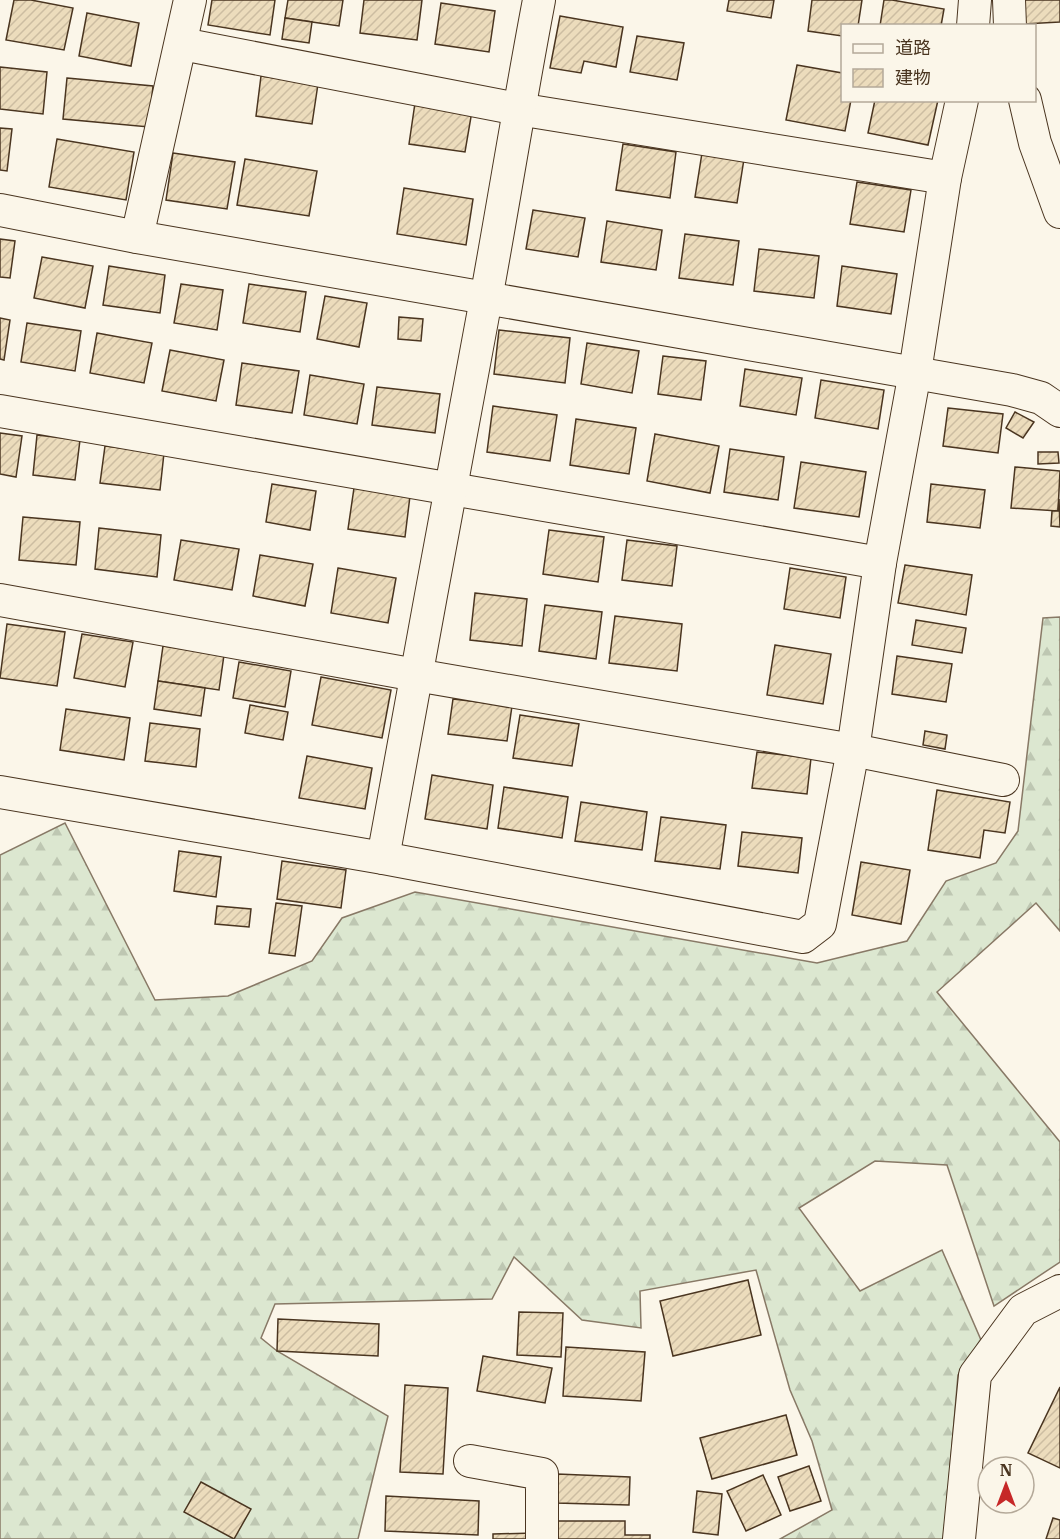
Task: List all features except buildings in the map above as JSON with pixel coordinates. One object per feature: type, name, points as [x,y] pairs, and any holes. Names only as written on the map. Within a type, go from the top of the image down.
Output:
[{"type":"street","points":[[137,237],[190,0]]},
{"type":"street","points":[[383,858],[539,0]]},
{"type":"street","points":[[973,24],[975,0]]},
{"type":"street","points":[[1009,0],[1011,24]]},
{"type":"street","points":[[182,44],[518,109],[945,178]]},
{"type":"street","points":[[0,792],[383,858],[803,937],[820,924],[853,750],[880,563],[915,372],[945,178],[962,102]]},
{"type":"street","points":[[1025,102],[1035,143],[1060,212]]},
{"type":"street","points":[[0,210],[137,237],[1012,390],[1041,398],[1060,411]]},
{"type":"street","points":[[0,411],[880,563]]},
{"type":"street","points":[[0,600],[416,675],[853,750],[1003,780]]},
{"type":"street","points":[[959,1539],[975,1375],[1023,1310],[1060,1291]]},
{"type":"street","points":[[471,1461],[542,1474],[542,1539]]},
{"type":"green space","points":[[1060,617],[1060,931],[1036,903],[937,992],[1060,1142],[1060,1262],[994,1306],[947,1165],[875,1161],[799,1208],[860,1291],[942,1250],[981,1340],[958,1375],[944,1539],[780,1539],[832,1510],[812,1441],[790,1390],[756,1270],[640,1291],[641,1328],[582,1320],[514,1257],[492,1299],[275,1304],[261,1338],[277,1351],[388,1416],[358,1539],[0,1539],[0,855],[65,823],[155,1000],[228,996],[312,961],[342,918],[415,892],[817,963],[907,941],[946,881],[996,863],[1018,831],[1043,618]]}]
